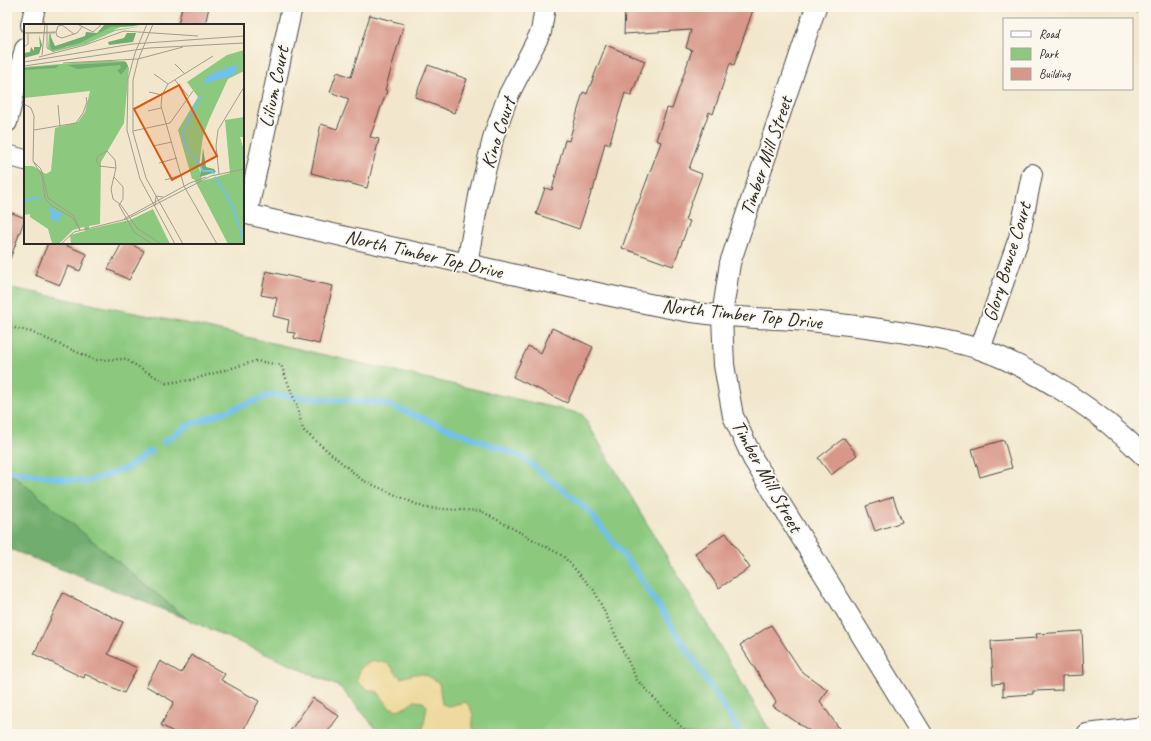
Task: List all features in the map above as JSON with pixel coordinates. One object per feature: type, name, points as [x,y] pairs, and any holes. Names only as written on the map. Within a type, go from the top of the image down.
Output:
[{"type":"street","points":[[31,24],[35,7]]},
{"type":"street","name":"Lilium Court","points":[[245,213],[292,7]]},
{"type":"street","name":"Kino Court","points":[[467,264],[479,196],[494,135],[508,96],[540,32],[545,7]]},
{"type":"street","name":"Timber Mill Street","points":[[816,7],[730,264],[722,316],[724,365],[733,416],[753,459],[922,734]]},
{"type":"street","points":[[7,122],[24,53]]},
{"type":"street","points":[[7,155],[24,160]]},
{"type":"street","name":"Glory Bowce Court","points":[[980,349],[1018,238],[1032,174]]},
{"type":"street","name":"North Timber Top Drive","points":[[245,213],[467,264],[687,311],[722,316],[809,321],[884,329],[936,338],[980,349],[1039,377],[1078,400],[1144,454]]},
{"type":"street","points":[[1087,734],[1144,727]]},
{"type":"path","points":[[1126,7],[1144,15]]},
{"type":"path","points":[[7,326],[31,332],[95,360],[126,359],[166,383],[191,380],[256,361],[281,365],[296,404],[303,430],[362,480],[426,508],[481,512],[563,556],[594,590],[637,680],[688,734]]},
{"type":"green space","points":[[7,287],[194,325],[582,414],[772,734],[381,734],[340,687],[187,619],[7,470]]},
{"type":"green space","points":[[7,470],[187,619],[7,548]]},
{"type":"sand","points":[[375,661],[386,663],[391,666],[401,678],[415,674],[422,674],[439,683],[442,704],[449,706],[465,702],[472,711],[473,728],[476,732],[481,734],[427,734],[423,729],[427,706],[423,702],[414,701],[406,707],[397,710],[389,707],[378,692],[366,689],[357,681],[362,667]]},
{"type":"building","points":[[182,7],[209,7],[205,24],[178,24]]},
{"type":"building","points":[[625,7],[754,7],[734,65],[730,63],[713,114],[709,112],[689,169],[702,174],[685,220],[690,221],[673,266],[622,248],[661,142],[656,140],[667,108],[672,109],[692,50],[686,48],[691,30],[624,34]]},
{"type":"building","points":[[370,15],[404,24],[385,90],[387,91],[370,137],[379,139],[367,188],[311,173],[321,124],[337,129],[349,99],[330,92],[337,72],[351,77]]},
{"type":"building","points":[[606,45],[645,61],[631,96],[625,93],[609,145],[605,143],[593,191],[592,190],[579,229],[536,214],[545,188],[552,190],[565,140],[569,141],[583,92],[587,94]]},
{"type":"building","points":[[428,65],[467,79],[454,113],[415,97]]},
{"type":"building","points":[[7,211],[24,218],[24,221],[9,262],[7,262]]},
{"type":"building","points":[[48,244],[62,244],[87,254],[80,271],[68,266],[60,285],[35,275]]},
{"type":"building","points":[[121,244],[131,244],[144,251],[129,280],[108,269]]},
{"type":"building","points":[[266,271],[333,286],[319,344],[294,338],[295,333],[287,332],[289,320],[273,316],[277,298],[261,295]]},
{"type":"building","points":[[552,328],[593,347],[567,403],[513,377],[528,346],[541,353]]},
{"type":"building","points":[[844,438],[857,455],[831,475],[818,458]]},
{"type":"building","points":[[1004,440],[1012,468],[980,477],[972,449]]},
{"type":"building","points":[[893,497],[902,522],[875,531],[866,506]]},
{"type":"building","points":[[726,533],[750,568],[719,588],[695,553]]},
{"type":"building","points":[[63,593],[123,622],[108,654],[137,668],[124,693],[85,674],[84,678],[34,654]]},
{"type":"building","points":[[771,625],[802,672],[828,690],[820,701],[843,734],[814,734],[773,706],[776,702],[740,645]]},
{"type":"building","points":[[1082,631],[1084,675],[1062,676],[1062,690],[1033,691],[1033,694],[1003,696],[1003,683],[993,684],[991,641],[1037,638],[1036,634]]},
{"type":"building","points":[[191,655],[225,674],[221,680],[259,701],[241,734],[177,734],[161,725],[174,702],[146,686],[160,661],[181,673]]},
{"type":"building","points":[[313,698],[339,716],[326,734],[288,734]]},
{"type":"waterway","points":[[164,442],[186,426],[271,395],[383,403],[522,457],[587,509],[636,571],[741,734]]},
{"type":"waterway","points":[[7,471],[87,482],[127,468],[151,451]]}]
